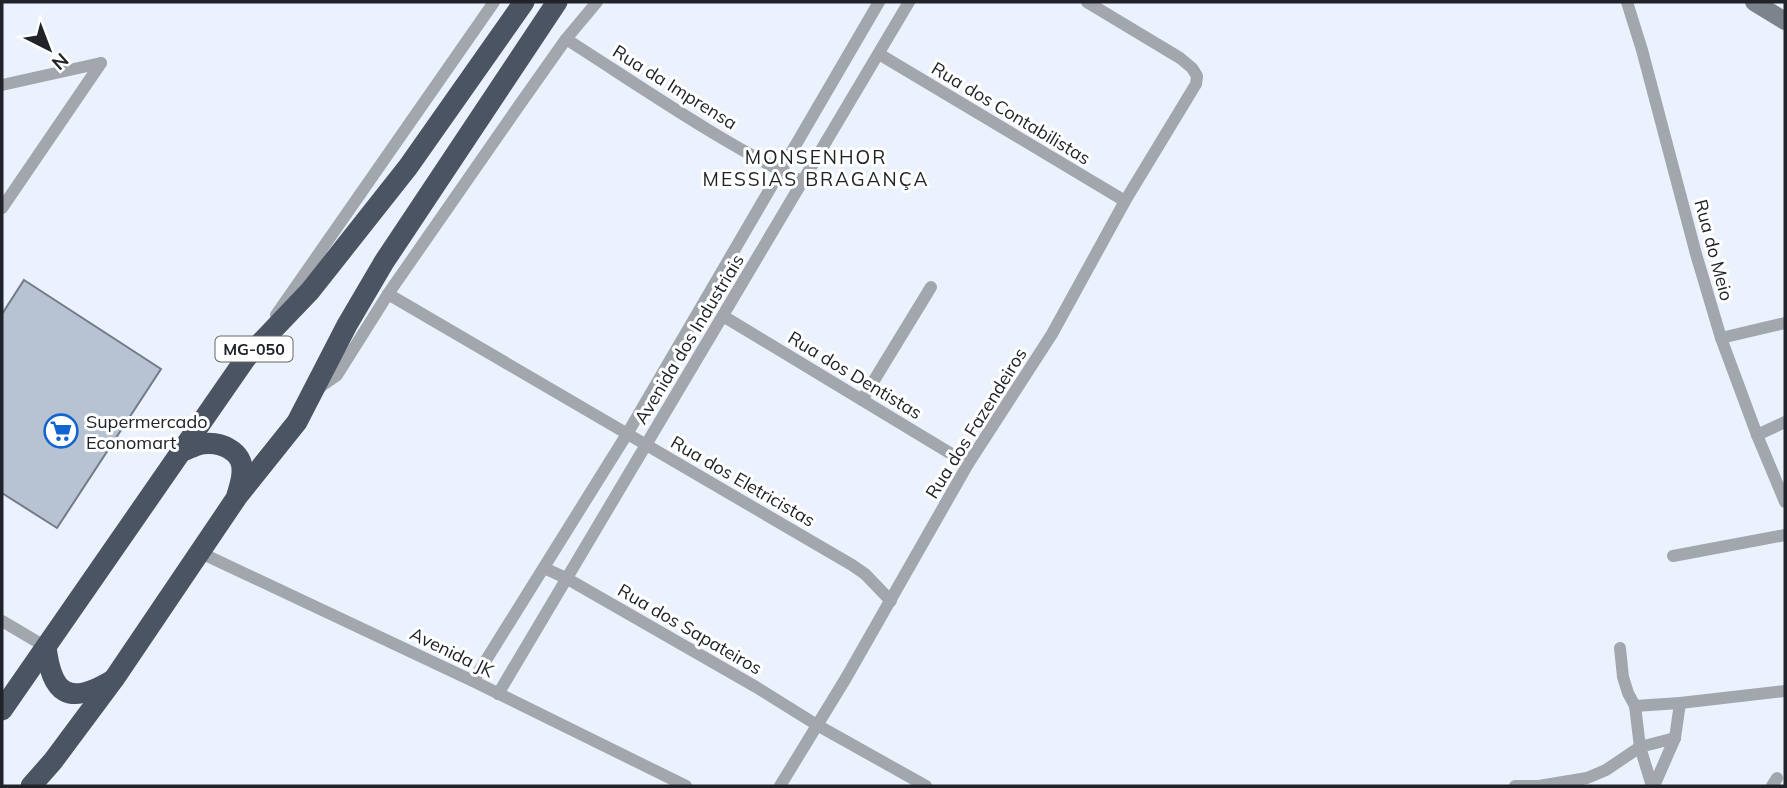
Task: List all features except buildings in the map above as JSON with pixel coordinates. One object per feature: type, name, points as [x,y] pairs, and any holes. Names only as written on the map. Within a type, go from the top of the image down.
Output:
[{"type":"highway","name":"MG-050","points":[[2,710],[246,358],[310,291],[400,177],[524,2]]},
{"type":"highway","points":[[34,786],[114,680],[237,497],[297,422],[347,325],[384,262],[557,2]]},
{"type":"highway","points":[[494,97],[566,2]]},
{"type":"highway","points":[[180,453],[201,444],[220,443],[231,449],[239,457],[243,471],[237,497]]},
{"type":"highway","points":[[46,647],[53,678],[57,685],[72,694],[92,692],[114,680]]},
{"type":"main road","points":[[1754,2],[1785,21]]},
{"type":"street","points":[[246,358],[494,2]]},
{"type":"street","points":[[311,394],[337,375],[388,294],[566,39],[597,2]]},
{"type":"street","name":"Avenida dos Industriais","points":[[473,681],[627,434],[879,2]]},
{"type":"street","name":"Avenida dos Industriais","points":[[498,694],[909,2]]},
{"type":"street","name":"Rua dos Fazendeiros","points":[[780,786],[891,601],[968,464],[1052,334],[1125,201],[1196,84],[1197,76],[1180,58],[1087,2]]},
{"type":"street","name":"Rua do Meio","points":[[1627,2],[1721,338],[1785,502]]},
{"type":"street","name":"Rua da Imprensa","points":[[566,39],[727,141],[803,182]]},
{"type":"street","name":"Rua dos Contabilistas","points":[[878,54],[1125,201]]},
{"type":"street","points":[[2,85],[101,63],[2,208]]},
{"type":"street","points":[[862,400],[931,287]]},
{"type":"street","name":"Rua dos Eletricistas","points":[[388,294],[852,565],[865,574],[891,601]]},
{"type":"street","name":"Rua dos Dentistas","points":[[723,316],[968,464]]},
{"type":"street","points":[[1721,338],[1785,323]]},
{"type":"street","points":[[1757,435],[1785,422]]},
{"type":"street","points":[[1672,556],[1785,535]]},
{"type":"street","name":"Avenida JK","points":[[201,553],[473,681],[686,786]]},
{"type":"street","name":"Rua dos Sapateiros","points":[[544,568],[566,578],[926,786]]},
{"type":"street","points":[[2,621],[46,647]]},
{"type":"street","points":[[1620,648],[1623,677],[1635,706],[1640,747],[1653,786]]},
{"type":"street","points":[[1635,706],[1785,691]]},
{"type":"street","points":[[1653,786],[1675,738],[1680,703]]},
{"type":"street","points":[[1515,786],[1539,786],[1587,778],[1606,770],[1640,747],[1675,738]]},
{"type":"place","name":"Supermercado Economart","points":[[61,431]]},
{"type":"district","name":"MONSENHOR MESSIAS BRAGANÇA","points":[[816,168]]}]
